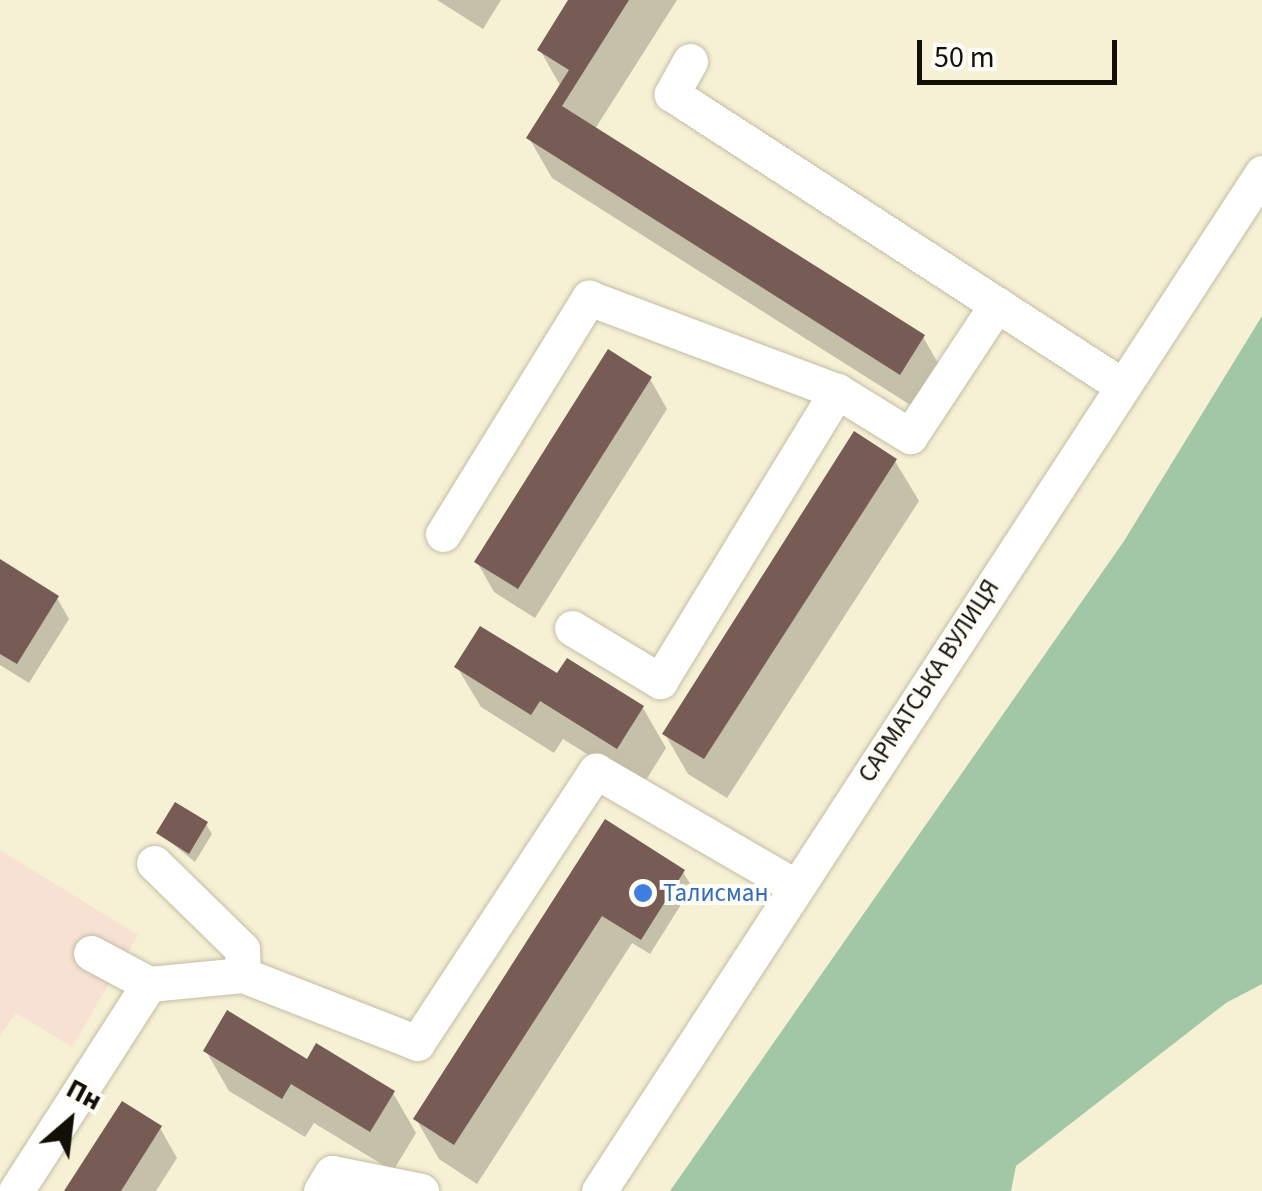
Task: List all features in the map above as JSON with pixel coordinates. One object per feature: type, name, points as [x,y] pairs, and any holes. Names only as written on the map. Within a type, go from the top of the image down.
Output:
[{"type":"street","points":[[690,61],[672,94],[1121,385]]},
{"type":"street","name":"САРМАТСЬКА ВУЛИЦЯ","points":[[600,1191],[1262,173]]},
{"type":"street","points":[[444,534],[590,298],[838,392],[910,436],[997,304]]},
{"type":"street","points":[[572,628],[660,681],[838,392]]},
{"type":"street","points":[[91,953],[149,984],[243,975],[417,1043],[596,771],[796,888]]},
{"type":"street","points":[[154,863],[242,949],[243,975]]},
{"type":"street","points":[[16,1191],[149,984]]},
{"type":"street","points":[[321,1191],[332,1174],[421,1191]]},
{"type":"shaded area","points":[[0,850],[138,935],[72,1047],[16,1013],[0,1035]]},
{"type":"green space","points":[[1262,316],[1262,984],[1226,1003],[1016,1166],[1011,1191],[670,1191],[1124,541]]},
{"type":"building","points":[[568,0],[629,0],[562,106],[925,335],[900,375],[526,138],[569,70],[537,50]]},
{"type":"building","points":[[608,349],[652,377],[518,589],[474,562]]},
{"type":"building","points":[[854,431],[897,459],[704,759],[662,734]]},
{"type":"building","points":[[0,559],[59,596],[17,664],[0,654]]},
{"type":"building","points":[[480,626],[557,673],[567,658],[644,706],[617,749],[540,701],[531,715],[454,667]]},
{"type":"building","points":[[175,802],[208,822],[189,854],[156,833]]},
{"type":"building","points":[[605,819],[685,870],[641,940],[602,916],[454,1145],[413,1119]]},
{"type":"building","points":[[227,1010],[307,1059],[316,1043],[395,1091],[370,1132],[291,1084],[282,1099],[203,1051]]},
{"type":"building","points":[[122,1101],[162,1126],[121,1191],[64,1191]]},
{"type":"place","name":"Талисман","points":[[643,893]]}]
